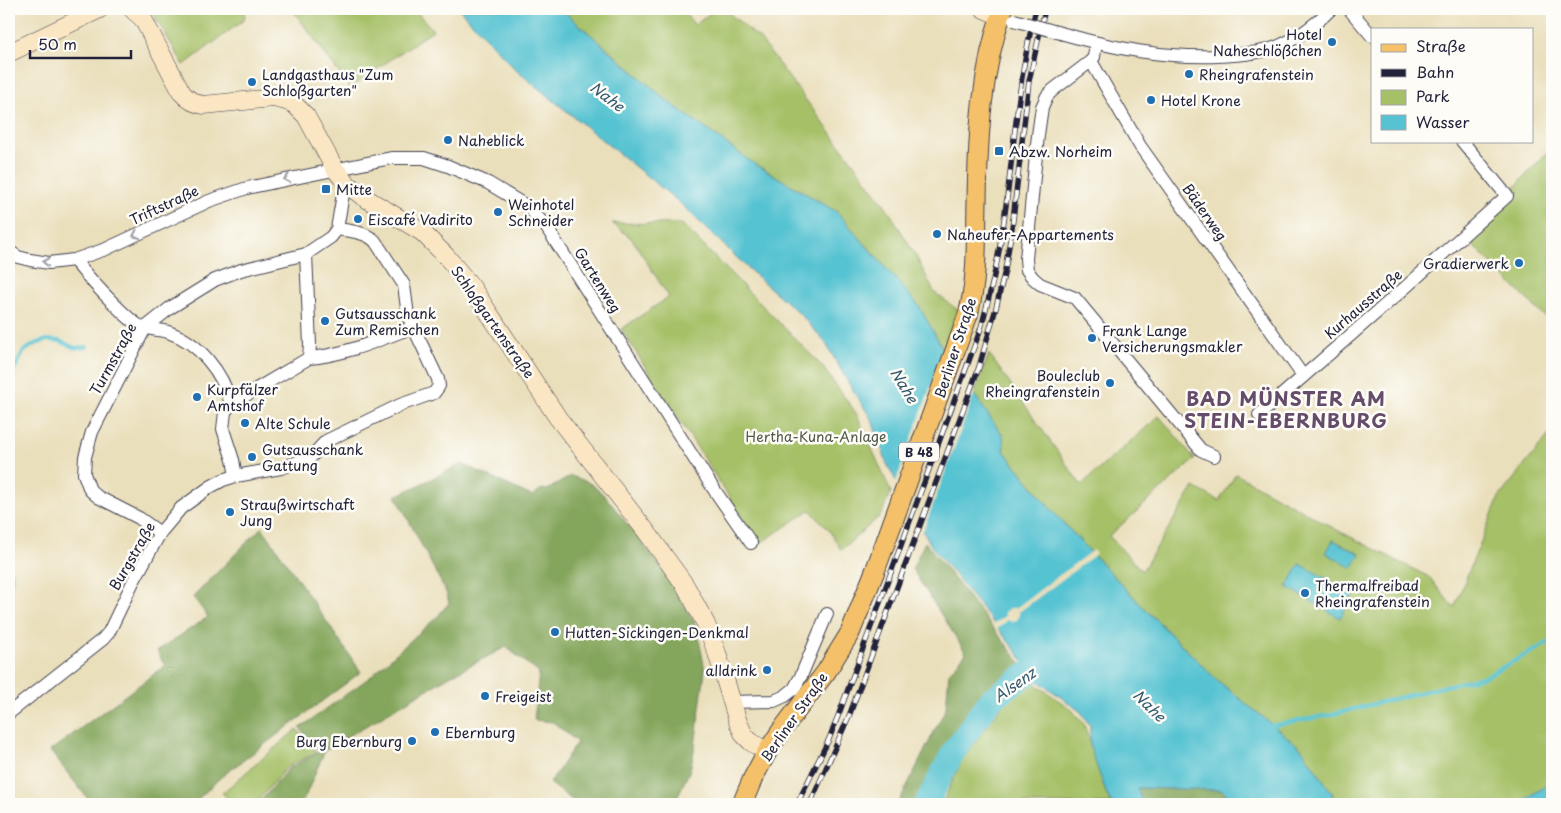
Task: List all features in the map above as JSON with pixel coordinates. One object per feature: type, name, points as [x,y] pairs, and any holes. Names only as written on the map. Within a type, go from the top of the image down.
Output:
[{"type":"main road","points":[[9,53],[100,9]]},
{"type":"main road","name":"Schloßgartenstraße","points":[[132,9],[143,19],[182,93],[189,100],[204,105],[266,98],[280,99],[294,104],[306,116],[335,169],[347,184],[362,196],[422,232],[446,256],[471,286],[558,418],[646,531],[685,585],[706,624],[717,653],[731,702],[744,735],[767,752]]},
{"type":"main road","name":"Berliner Straße","points":[[742,804],[767,752],[840,652],[850,633],[876,571],[962,334],[972,301],[975,275],[981,102],[991,45],[1000,14]]},
{"type":"street","name":"Berliner Straße","points":[[1000,14],[1096,43],[1146,53],[1198,57],[1254,52],[1272,48],[1298,36],[1331,9]]},
{"type":"street","points":[[1349,9],[1371,35]]},
{"type":"street","points":[[1096,43],[1094,57],[1091,61],[1052,90],[1042,107],[1027,250],[1027,270],[1040,284],[1075,298],[1201,450],[1214,456]]},
{"type":"street","name":"Bäderweg","points":[[1091,61],[1140,146],[1303,376]]},
{"type":"street","name":"Kurhausstraße","points":[[1259,415],[1507,196],[1463,142]]},
{"type":"street","name":"Gartenweg","points":[[335,169],[391,158],[424,158],[488,183],[528,207],[545,225],[557,243],[713,488],[751,543]]},
{"type":"street","name":"Triftstraße","points":[[9,252],[18,257],[49,263],[74,260],[106,249],[216,198],[260,184],[335,169]]},
{"type":"street","points":[[236,476],[224,429],[225,412],[231,404],[309,358],[345,352],[412,327],[408,316],[404,285],[375,241],[365,235],[337,229],[343,194],[347,184]]},
{"type":"street","name":"Turmstraße","points":[[160,533],[139,518],[98,497],[90,490],[84,474],[84,457],[92,432],[145,328],[170,308],[216,280],[241,270],[306,254],[331,237],[337,229]]},
{"type":"street","points":[[306,254],[309,358]]},
{"type":"street","points":[[74,260],[96,286],[128,318],[145,328],[167,332],[187,340],[195,346],[213,366],[223,381],[231,404]]},
{"type":"street","name":"Burgstraße","points":[[9,713],[103,639],[109,632],[133,582],[160,533],[181,508],[223,480],[281,468],[310,458],[326,441],[400,405],[434,393],[439,386],[438,379],[412,327]]},
{"type":"street","points":[[731,702],[774,701],[794,689],[827,614]]},
{"type":"green space","points":[[150,9],[244,9],[245,19],[184,65]]},
{"type":"green space","points":[[292,9],[414,9],[433,30],[350,88]]},
{"type":"green space","points":[[561,9],[681,9],[695,25],[715,9],[724,9],[760,39],[885,205],[915,254],[934,292],[958,310],[956,321],[944,351],[919,306],[837,212],[750,161],[666,100]]},
{"type":"green space","points":[[1552,147],[1552,324],[1463,236],[1507,196]]},
{"type":"green space","name":"Hertha-Kuna-Anlage","points":[[612,223],[682,224],[821,365],[856,413],[891,492],[881,515],[841,550],[829,530],[810,510],[759,544],[621,329],[669,297],[632,239]]},
{"type":"green space","points":[[989,354],[1081,485],[1159,416],[1195,459],[1109,536],[1142,571],[1194,487],[1219,501],[1236,474],[1337,530],[1429,577],[1454,608],[1499,497],[1552,431],[1552,782],[1518,804],[1334,804],[1332,793],[1301,749],[1218,681],[1140,604],[1053,512],[1004,451],[1003,436],[974,395]]},
{"type":"green space","points":[[462,464],[532,496],[542,489],[547,490],[571,476],[586,481],[605,496],[669,578],[696,625],[705,670],[690,770],[674,804],[577,804],[550,783],[577,742],[553,722],[534,720],[539,673],[506,647],[450,676],[325,750],[302,804],[258,804],[288,769],[319,752],[300,728],[370,677],[438,616],[449,603],[446,592],[396,496]]},
{"type":"green space","points":[[262,527],[361,672],[221,777],[193,804],[92,804],[50,751],[165,666],[157,651],[208,617],[193,597]]},
{"type":"green space","points":[[925,542],[1024,667],[1029,678],[1009,691],[961,757],[939,804],[898,804],[946,708],[949,673],[966,653],[912,569]]},
{"type":"green space","points":[[1034,683],[1071,709],[1084,724],[1111,804],[942,804],[962,760],[1012,692]]},
{"type":"green space","points":[[297,729],[316,752],[286,768],[255,804],[235,804],[222,793]]},
{"type":"green space","points":[[1136,788],[1222,790],[1238,804],[1143,804]]},
{"type":"water","name":"Nahe","points":[[459,9],[561,9],[666,100],[750,161],[837,212],[919,306],[944,351],[1003,436],[1004,451],[1053,512],[1140,604],[1218,681],[1301,748],[1332,793],[1334,804],[1238,804],[1222,790],[1137,788],[1143,804],[1112,804],[1090,747],[1090,726],[1081,712],[1037,680],[932,547],[887,464],[872,420],[825,342],[799,313],[754,274],[680,203],[517,71]]},
{"type":"water","points":[[1333,540],[1360,554],[1352,568],[1326,553]]},
{"type":"water","points":[[1300,564],[1354,594],[1340,618],[1287,587]]},
{"type":"water","points":[[1552,782],[1552,804],[1518,804]]},
{"type":"pier","points":[[945,348],[975,392],[922,534],[895,484]]},
{"type":"pier","points":[[1093,550],[1096,554],[1019,612],[1017,620],[1008,620],[996,630],[992,625],[1005,616],[1005,612],[1009,608],[1016,608]]},
{"type":"waterway","points":[[9,379],[24,351],[35,344],[47,340],[60,341],[75,348],[87,347]]},
{"type":"waterway","points":[[9,569],[12,576],[9,592]]},
{"type":"waterway","points":[[1269,726],[1330,715],[1486,676],[1552,641]]},
{"type":"waterway","name":"Alsenz","points":[[926,804],[954,751],[990,700],[1037,667],[1062,661]]},
{"type":"railway","points":[[797,804],[829,739],[840,711],[981,328],[994,278],[1001,240],[1024,63],[1036,9]]},
{"type":"railway","points":[[810,804],[849,716],[979,367],[1005,270],[1012,228],[1029,81],[1045,9]]},
{"type":"place","name":"Hotel Naheschlößchen","points":[[1332,42]]},
{"type":"place","name":"Rheingrafenstein","points":[[1189,74]]},
{"type":"place","name":"Landgasthaus \"Zum Schloßgarten\"","points":[[252,82]]},
{"type":"place","name":"Hotel Krone","points":[[1151,100]]},
{"type":"place","name":"Naheblick","points":[[448,140]]},
{"type":"place","name":"Abzw. Norheim","points":[[999,151]]},
{"type":"place","name":"Mitte","points":[[326,189]]},
{"type":"place","name":"Weinhotel Schneider","points":[[498,212]]},
{"type":"place","name":"Eiscafé Vadirito","points":[[358,219]]},
{"type":"place","name":"Naheufer-Appartements","points":[[937,234]]},
{"type":"place","name":"Gradierwerk","points":[[1519,263]]},
{"type":"place","name":"Gutsausschank Zum Remischen","points":[[325,321]]},
{"type":"place","name":"Frank Lange Versicherungsmakler","points":[[1092,338]]},
{"type":"place","name":"Bouleclub Rheingrafenstein","points":[[1110,383]]},
{"type":"place","name":"Kurpfälzer Amtshof","points":[[197,397]]},
{"type":"place","name":"Alte Schule","points":[[245,423]]},
{"type":"place","name":"Gutsausschank Gattung","points":[[252,457]]},
{"type":"place","name":"Straußwirtschaft Jung","points":[[230,512]]},
{"type":"place","name":"Thermalfreibad Rheingrafenstein","points":[[1305,593]]},
{"type":"place","name":"Hutten-Sickingen-Denkmal","points":[[555,632]]},
{"type":"place","name":"alldrink","points":[[767,670]]},
{"type":"place","name":"Freigeist","points":[[485,696]]},
{"type":"place","name":"Ebernburg","points":[[435,732]]},
{"type":"place","name":"Burg Ebernburg","points":[[412,741]]},
{"type":"district","name":"BAD MÜNSTER AM STEIN-EBERNBURG","points":[[1286,409]]}]
